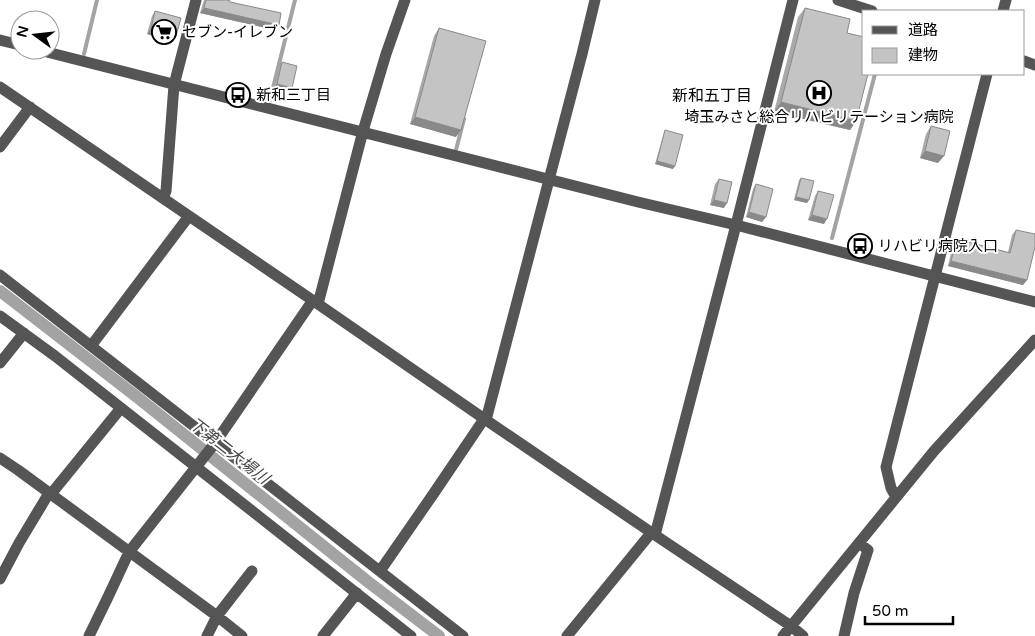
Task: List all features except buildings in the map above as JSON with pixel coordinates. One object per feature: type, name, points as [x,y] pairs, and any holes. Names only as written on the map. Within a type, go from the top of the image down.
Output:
[{"type":"street","points":[[163,198],[166,191],[174,85],[196,0]]},
{"type":"street","points":[[89,636],[129,552],[215,443],[316,302],[362,131],[405,0]]},
{"type":"street","points":[[380,571],[485,420],[595,0]]},
{"type":"street","points":[[567,636],[653,534],[736,225],[793,0]]},
{"type":"street","points":[[838,0],[869,10]]},
{"type":"street","points":[[60,55],[1035,302]]},
{"type":"street","points":[[896,497],[891,488],[886,467],[986,75]]},
{"type":"street","points":[[0,87],[316,302],[485,420],[792,626],[803,636]]},
{"type":"street","points":[[0,147],[30,107]]},
{"type":"street","points":[[91,346],[189,216]]},
{"type":"street","points":[[0,275],[463,636]]},
{"type":"street","points":[[0,316],[55,356],[411,636]]},
{"type":"street","points":[[0,363],[24,333]]},
{"type":"street","points":[[783,636],[934,451],[1035,340]]},
{"type":"street","points":[[0,579],[19,543],[50,494],[121,408]]},
{"type":"street","points":[[0,458],[242,636]]},
{"type":"street","points":[[844,636],[854,593],[868,550],[859,543]]},
{"type":"street","points":[[207,636],[217,616],[252,571]]},
{"type":"street","points":[[323,636],[357,593]]},
{"type":"waterway","points":[[84,54],[97,0]]},
{"type":"waterway","points":[[270,100],[295,0]]},
{"type":"waterway","points":[[832,238],[875,75]]},
{"type":"waterway","points":[[456,150],[464,119]]},
{"type":"waterway","name":"下第二大場川","points":[[0,291],[439,636]]},
{"type":"place","name":"セブン-イレブン","points":[[164,32]]},
{"type":"place","name":"埼玉みさと総合リハビリテーション病院","points":[[819,93]]},
{"type":"place","name":"新和三丁目","points":[[238,95]]},
{"type":"place","name":"リハビリ病院入口","points":[[860,246]]},
{"type":"district","name":"新和五丁目","points":[[712,96]]}]
